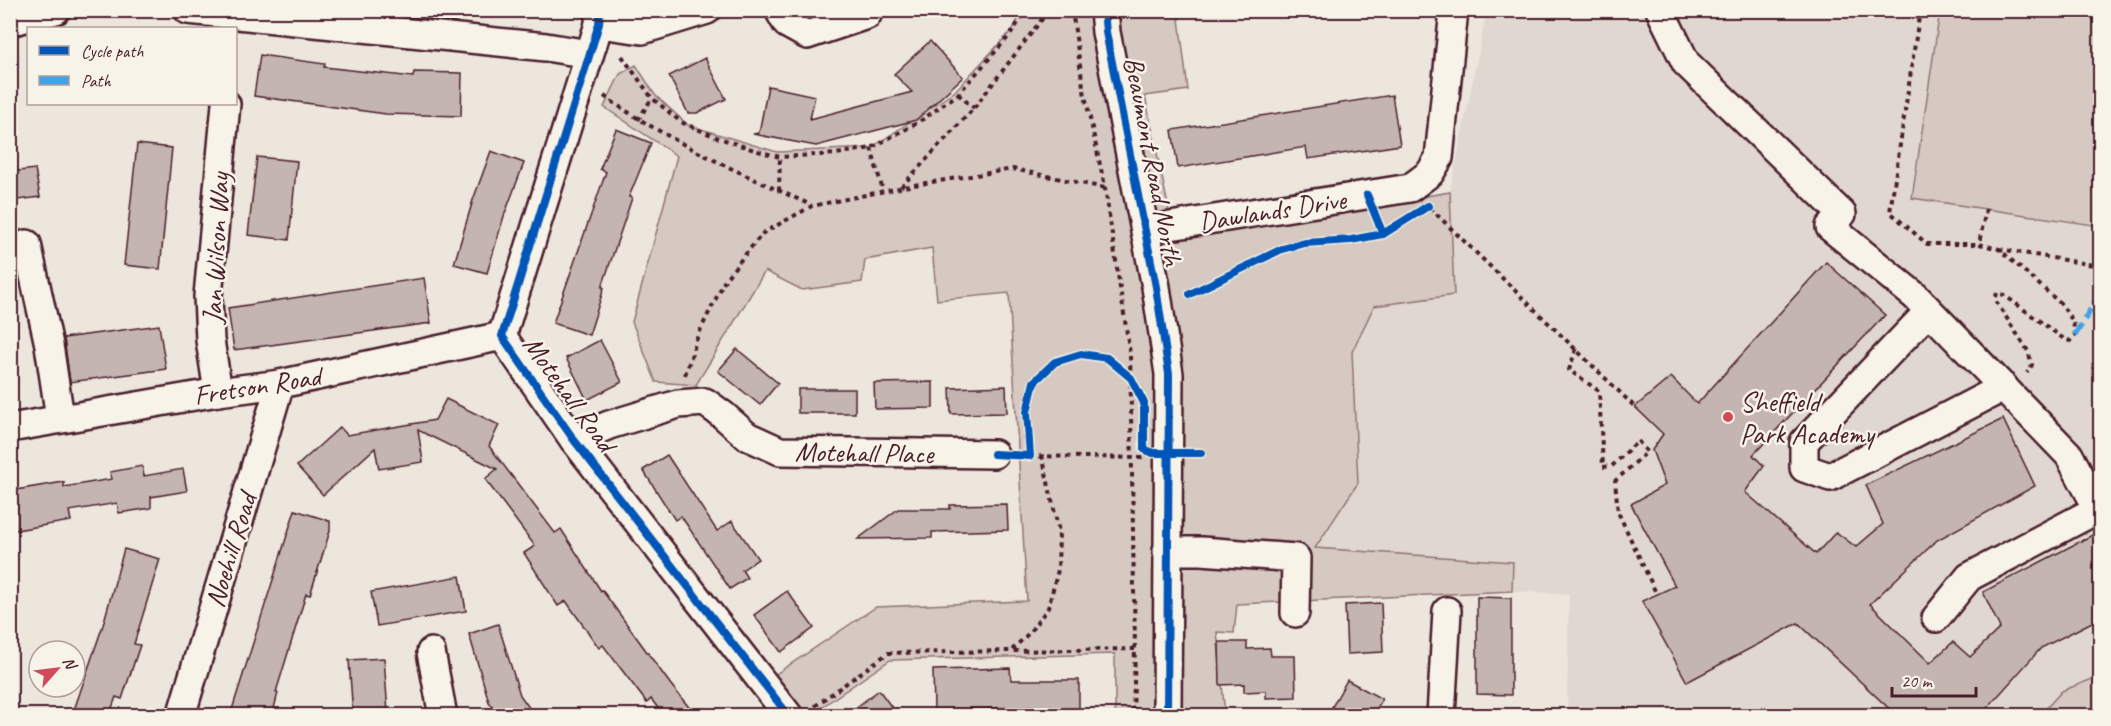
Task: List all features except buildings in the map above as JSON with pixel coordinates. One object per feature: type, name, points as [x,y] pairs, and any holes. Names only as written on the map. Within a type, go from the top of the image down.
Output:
[{"type":"street","points":[[10,22],[56,10]]},
{"type":"street","points":[[188,10],[232,22],[350,19],[546,47],[585,67]]},
{"type":"street","points":[[600,17],[642,30],[707,10]]},
{"type":"street","points":[[778,10],[787,24],[807,35],[867,15],[870,10]]},
{"type":"street","name":"Beaumont Road North","points":[[1104,10],[1106,32],[1158,299],[1168,374],[1167,716]]},
{"type":"street","name":"Dawlands Drive","points":[[1145,230],[1410,188],[1430,173],[1439,158],[1454,10]]},
{"type":"street","points":[[1660,10],[1686,63],[1842,214],[1830,227],[1915,296],[2069,455],[2098,509],[1969,578],[1936,618]]},
{"type":"street","name":"Motehall Road","points":[[600,17],[502,336],[574,440],[799,713]]},
{"type":"street","name":"Jan Wilson Way","points":[[218,392],[210,340],[208,296],[226,105]]},
{"type":"street","points":[[27,243],[49,345],[60,418]]},
{"type":"street","points":[[1929,311],[1804,442],[1803,468],[1830,477],[2004,387]]},
{"type":"street","name":"Fretson Road","points":[[10,428],[218,392],[280,384],[502,336]]},
{"type":"street","name":"Noehill Road","points":[[181,716],[280,384]]},
{"type":"street","name":"Motehall Place","points":[[574,440],[609,425],[678,404],[705,402],[723,414],[747,436],[780,451],[994,454]]},
{"type":"street","points":[[1167,551],[1201,551],[1296,558],[1295,613]]},
{"type":"street","points":[[1441,716],[1447,611]]},
{"type":"street","points":[[431,651],[443,716]]},
{"type":"path","points":[[600,17],[652,98],[681,122],[716,137],[780,157],[836,154],[871,148],[920,122],[958,94],[1011,34],[1026,10]]},
{"type":"path","points":[[900,188],[974,108],[1049,10]]},
{"type":"path","points":[[1072,10],[1083,86],[1105,188],[1130,354],[1135,649],[1133,716]]},
{"type":"path","points":[[1920,10],[1890,212],[1926,244],[1980,244],[2100,266]]},
{"type":"path","points":[[585,67],[638,120],[731,169],[812,206]]},
{"type":"path","points":[[958,94],[974,108]]},
{"type":"path","points":[[638,120],[652,98]]},
{"type":"path","points":[[871,148],[883,191]]},
{"type":"path","points":[[779,191],[780,157]]},
{"type":"path","points":[[681,384],[698,335],[726,278],[763,233],[812,206],[883,191],[1013,169],[1105,188]]},
{"type":"path","points":[[1419,212],[1428,206],[1635,406]]},
{"type":"path","points":[[1980,244],[1986,209]]},
{"type":"path","points":[[1999,249],[2060,303],[2073,321],[2075,335],[2070,341],[2064,339],[2004,295],[1997,293],[1995,300],[2028,351],[2032,365],[2027,373],[2004,387]]},
{"type":"path","points":[[1576,349],[1569,370],[1599,392],[1603,466],[1611,466],[1638,441],[1647,452],[1615,481],[1618,512],[1656,593]]},
{"type":"path","points":[[1123,372],[1131,378],[1139,391]]},
{"type":"path","points":[[994,454],[1029,451],[1042,454],[1133,458]]},
{"type":"path","points":[[1012,650],[1029,633],[1048,608],[1058,570],[1059,532],[1042,454]]},
{"type":"path","points":[[799,713],[888,653],[1168,650]]},
{"type":"shaded area","points":[[1022,11],[1178,11],[1188,90],[1145,96],[1175,239],[1450,192],[1454,295],[1374,306],[1352,352],[1358,483],[1315,548],[1513,562],[1512,591],[1237,604],[1234,633],[1217,632],[1225,715],[1115,715],[1115,654],[890,660],[810,715],[763,715],[773,708],[758,686],[876,607],[1027,601],[1009,293],[937,300],[932,248],[865,260],[862,282],[802,290],[765,271],[696,385],[656,382],[632,322],[677,156],[604,107],[620,74],[636,65],[655,95],[688,125],[777,152],[871,148],[954,92],[1013,29]]},
{"type":"shaded area","name":"Sheffield Park Academy","points":[[1487,11],[2100,11],[2100,715],[1567,715],[1569,594],[1512,591],[1513,561],[1315,548],[1358,483],[1352,352],[1374,305],[1454,295],[1450,192]]},
{"type":"shaded area","points":[[1940,11],[2100,11],[2100,226],[1912,198]]},
{"type":"shaded area","points":[[2100,676],[2100,715],[2040,715],[2062,691]]},
{"type":"marked path","points":[[2075,335],[2100,294]]},
{"type":"cycle path","points":[[600,10],[599,24],[502,336],[574,440],[789,716]]},
{"type":"cycle path","points":[[1104,10],[1106,32],[1156,287],[1169,374],[1167,716]]},
{"type":"cycle path","points":[[1367,195],[1383,234],[1428,206]]},
{"type":"cycle path","points":[[1190,294],[1282,249],[1305,243],[1351,240],[1383,234]]},
{"type":"cycle path","points":[[994,454],[1030,456],[1027,412],[1034,382],[1055,362],[1081,354],[1107,358],[1131,378],[1144,403],[1144,449],[1153,453],[1201,453]]},
{"type":"place","name":"Sheffield Park Academy","points":[[1728,417]]}]
